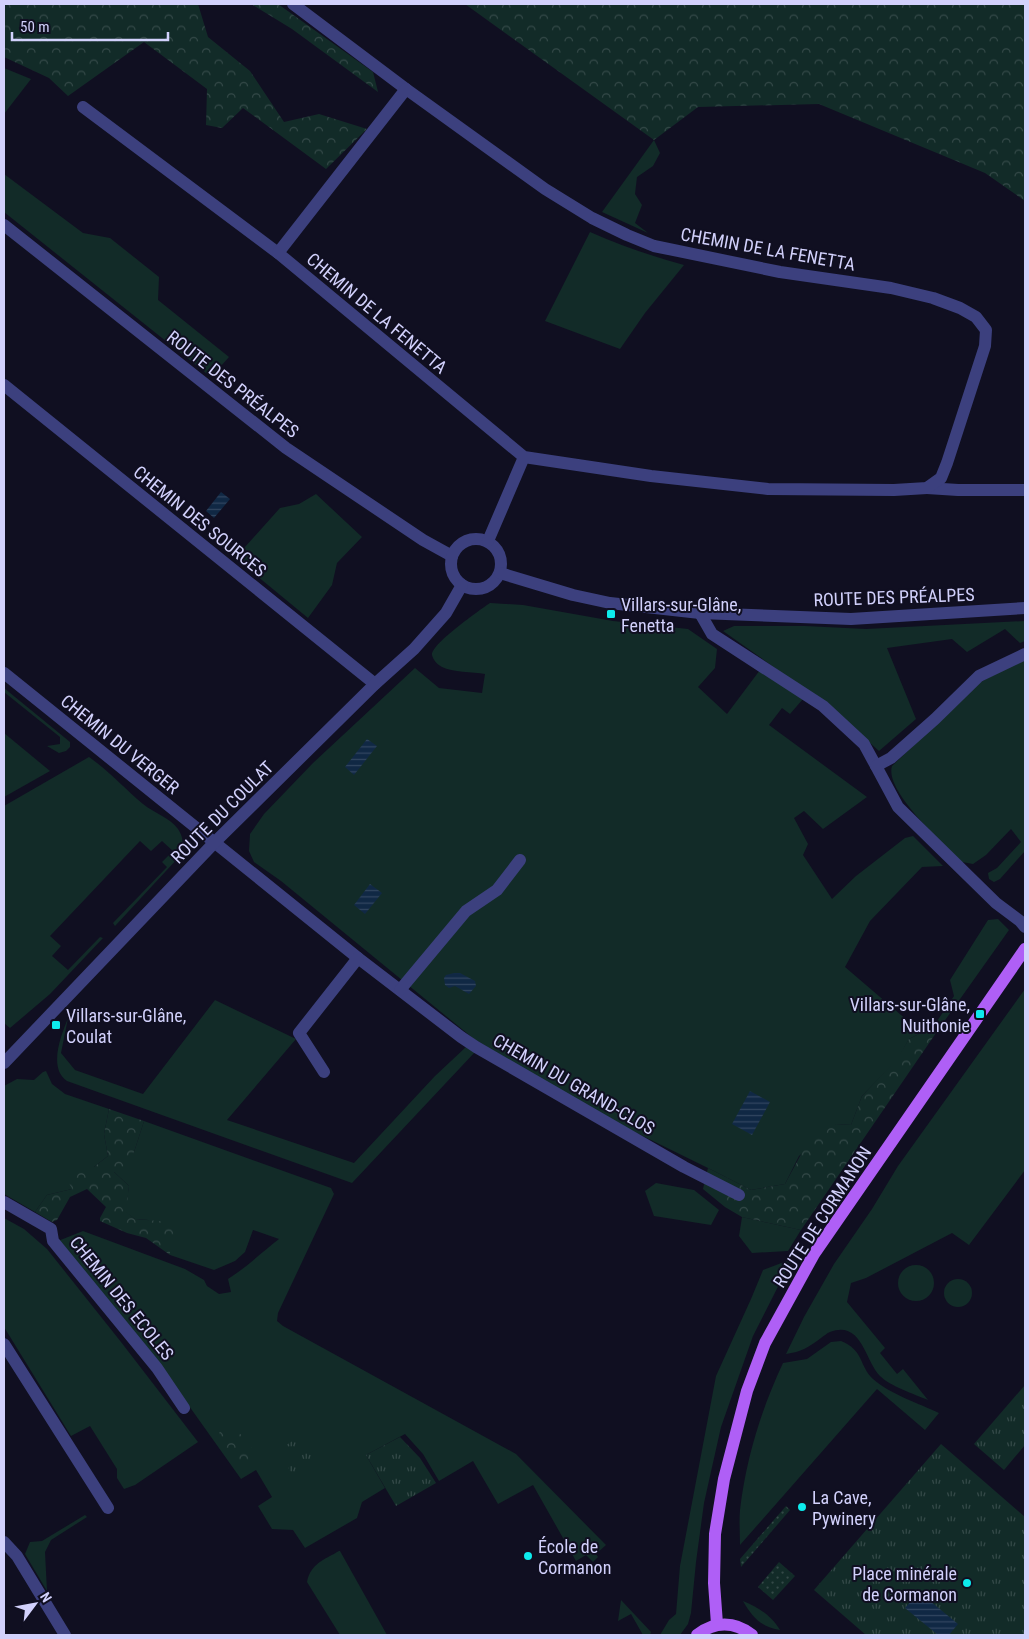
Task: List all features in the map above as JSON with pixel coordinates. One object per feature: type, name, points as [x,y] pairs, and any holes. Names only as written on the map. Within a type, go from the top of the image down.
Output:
[{"type":"main road","name":"ROUTE DE CORMANON","points":[[717,1624],[714,1582],[715,1534],[724,1479],[747,1391],[765,1343],[814,1254],[1025,949]]},
{"type":"main road","points":[[697,1635],[704,1629],[717,1624],[728,1624],[741,1628],[752,1635]]},
{"type":"street","name":"CHEMIN DE LA FENETTA","points":[[293,4],[545,189],[592,218],[627,235],[654,246],[780,272],[890,288],[933,298],[976,316],[986,330],[985,346],[941,478],[927,488]]},
{"type":"street","points":[[278,253],[406,88]]},
{"type":"street","name":"CHEMIN DE LA FENETTA","points":[[83,107],[278,253],[524,456]]},
{"type":"street","name":"ROUTE DES PRÉALPES","points":[[4,225],[286,448],[423,540],[452,556]]},
{"type":"street","name":"CHEMIN DES SOURCES","points":[[4,385],[375,684]]},
{"type":"street","points":[[488,541],[524,456],[651,476],[758,488],[1025,490]]},
{"type":"street","points":[[476,538],[488,541],[498,551],[501,558],[500,573],[486,587],[471,589],[462,585],[455,578],[451,570],[452,556],[455,550],[464,542],[476,538]]},
{"type":"street","name":"ROUTE DES PRÉALPES","points":[[500,573],[573,595],[610,603],[700,613],[851,619],[1025,608]]},
{"type":"street","name":"ROUTE DU COULAT","points":[[4,1063],[215,842],[375,684],[414,649],[446,613],[462,585]]},
{"type":"street","points":[[700,613],[712,634],[823,706],[864,744],[898,807],[996,903],[1020,920],[1025,927]]},
{"type":"street","points":[[876,766],[891,758],[979,676],[1025,654]]},
{"type":"street","name":"CHEMIN DU VERGER","points":[[4,673],[215,842]]},
{"type":"street","name":"CHEMIN DU GRAND-CLOS","points":[[215,842],[358,958],[476,1047],[684,1167],[739,1195]]},
{"type":"street","points":[[400,990],[466,911],[497,890],[520,860]]},
{"type":"street","points":[[324,1072],[299,1033],[358,958]]},
{"type":"street","name":"CHEMIN DES ECOLES","points":[[4,1202],[50,1229],[52,1241],[157,1368],[184,1408]]},
{"type":"street","points":[[4,1344],[108,1508]]},
{"type":"street","points":[[4,1542],[17,1556],[65,1635]]},
{"type":"green space","points":[[4,4],[198,4],[208,37],[250,71],[284,122],[319,114],[367,129],[326,169],[243,108],[222,128],[206,125],[207,89],[144,42],[68,96],[49,78],[4,57]]},
{"type":"green space","points":[[251,4],[278,4],[373,72],[378,92],[292,29]]},
{"type":"green space","points":[[465,4],[1025,4],[1025,201],[985,173],[819,104],[698,107],[654,140]]},
{"type":"green space","points":[[4,68],[31,79],[4,114]]},
{"type":"green space","points":[[654,140],[660,153],[653,166],[637,177],[635,194],[642,205],[635,223],[648,233],[602,212]]},
{"type":"green space","points":[[4,174],[83,233],[110,238],[159,277],[158,300],[229,357],[211,377],[4,212]]},
{"type":"green space","points":[[590,232],[613,242],[684,265],[645,313],[620,349],[545,321]]},
{"type":"green space","points":[[316,494],[362,537],[337,563],[332,585],[308,618],[235,558],[280,508],[299,504]]},
{"type":"green space","points":[[490,603],[523,605],[613,621],[688,629],[717,649],[715,668],[698,687],[727,714],[760,670],[803,699],[790,714],[782,708],[769,725],[867,797],[823,829],[804,811],[794,818],[808,844],[803,855],[832,899],[856,876],[905,838],[913,836],[943,866],[922,867],[870,921],[845,967],[915,1027],[933,1027],[954,996],[950,980],[988,920],[998,919],[1009,930],[936,1033],[929,1029],[909,1039],[898,1059],[862,1096],[851,1125],[836,1124],[799,1156],[785,1184],[751,1190],[600,1115],[474,1039],[281,881],[254,862],[249,851],[250,834],[264,814],[313,763],[415,668],[439,688],[482,693],[485,674],[446,669],[437,664],[432,655],[439,643]]},
{"type":"green space","points":[[1025,621],[1025,641],[1020,643],[1005,629],[967,652],[952,639],[887,648],[916,719],[879,751],[830,707],[723,631],[734,626],[805,626],[866,629]]},
{"type":"green space","points":[[1025,657],[1025,851],[1000,879],[994,882],[989,879],[988,873],[997,868],[1021,842],[1011,829],[986,855],[973,864],[962,862],[930,831],[906,803],[892,777],[892,766],[979,683]]},
{"type":"green space","points":[[4,688],[70,742],[70,747],[66,751],[59,753],[47,746],[60,744],[60,737],[4,692]]},
{"type":"green space","points":[[4,733],[50,771],[4,797]]},
{"type":"green space","points":[[89,757],[143,804],[166,818],[178,829],[182,836],[181,851],[178,858],[115,926],[113,923],[167,867],[162,862],[173,851],[162,841],[151,851],[140,841],[50,936],[61,946],[52,956],[68,970],[100,937],[103,938],[50,994],[10,1028],[4,1023],[4,806]]},
{"type":"green space","points":[[1025,989],[1025,1170],[969,1245],[952,1233],[866,1278],[851,1283],[847,1302],[885,1348],[880,1353],[897,1374],[903,1369],[928,1400],[884,1380],[875,1369],[856,1337],[849,1332],[841,1330],[830,1332],[805,1349],[786,1354],[804,1317],[834,1264],[872,1209],[898,1166]]},
{"type":"green space","points":[[215,1000],[296,1039],[227,1120],[354,1163],[435,1076],[466,1047],[475,1052],[352,1183],[67,1081],[61,1075],[57,1060],[58,1051],[68,1018],[61,1053],[75,1070],[143,1094]]},
{"type":"green space","points":[[929,1029],[936,1033],[801,1230],[742,1217],[725,1207],[703,1189],[708,1168],[751,1190],[785,1184],[813,1132],[836,1124],[851,1125],[862,1096],[897,1059],[909,1039]]},
{"type":"green space","points":[[46,1071],[52,1084],[65,1094],[109,1109],[104,1134],[108,1156],[72,1189],[47,1195],[35,1212],[4,1194],[4,1086],[17,1079],[34,1080]]},
{"type":"green space","points":[[109,1109],[144,1121],[134,1152],[124,1169],[114,1172],[129,1186],[126,1212],[135,1219],[170,1222],[178,1240],[170,1251],[170,1255],[146,1238],[127,1233],[100,1221],[106,1207],[87,1189],[70,1197],[57,1220],[52,1222],[35,1212],[47,1195],[72,1189],[66,1177],[74,1167],[94,1167],[108,1156],[104,1134]]},
{"type":"green space","points":[[144,1121],[331,1188],[334,1194],[278,1313],[277,1321],[516,1454],[606,1545],[596,1554],[598,1557],[593,1562],[586,1555],[576,1561],[533,1485],[498,1504],[473,1461],[439,1481],[423,1454],[405,1434],[366,1455],[385,1488],[362,1502],[357,1518],[305,1548],[293,1530],[272,1529],[258,1506],[272,1497],[256,1470],[241,1479],[162,1368],[58,1241],[83,1231],[185,1269],[204,1280],[207,1286],[219,1294],[231,1292],[228,1279],[279,1239],[253,1230],[245,1252],[235,1261],[214,1270],[170,1255],[170,1251],[148,1220],[135,1219],[125,1212],[129,1186],[113,1171],[134,1152]]},
{"type":"green space","points":[[656,1183],[694,1190],[719,1210],[711,1225],[654,1216],[645,1191]]},
{"type":"green space","points":[[742,1217],[801,1230],[788,1251],[752,1253],[739,1236]]},
{"type":"green space","points":[[4,1218],[24,1229],[47,1249],[198,1442],[135,1485],[124,1489],[117,1478],[117,1469],[90,1426],[71,1436],[4,1327]]},
{"type":"green space","points":[[792,1259],[753,1336],[721,1427],[704,1503],[691,1613],[688,1624],[680,1635],[660,1635],[669,1620],[676,1614],[680,1566],[716,1376],[763,1270]]},
{"type":"green space","points":[[916,1265],[923,1266],[929,1270],[933,1276],[933,1290],[929,1296],[923,1300],[916,1301],[909,1300],[903,1296],[899,1290],[898,1283],[899,1276],[903,1270],[909,1266]]},
{"type":"green space","points":[[958,1279],[968,1283],[972,1293],[968,1303],[958,1307],[948,1303],[944,1293],[948,1283]]},
{"type":"green space","points":[[841,1341],[854,1349],[865,1369],[879,1384],[895,1394],[939,1413],[925,1430],[877,1389],[740,1545],[740,1510],[750,1453],[761,1417],[783,1363],[807,1359],[831,1342]]},
{"type":"green space","points":[[1025,1385],[1025,1445],[1004,1470],[974,1444]]},
{"type":"green space","points":[[231,1427],[252,1443],[252,1466],[245,1470],[238,1466],[218,1436],[221,1429]]},
{"type":"green space","points":[[304,1434],[319,1460],[293,1476],[278,1450]]},
{"type":"green space","points":[[400,1437],[420,1458],[436,1483],[396,1506],[366,1455]]},
{"type":"green space","points":[[941,1444],[1025,1517],[1025,1635],[866,1635],[814,1590]]},
{"type":"green space","points":[[786,1506],[790,1510],[741,1567],[740,1559]]},
{"type":"green space","points":[[85,1515],[87,1517],[51,1540],[45,1552],[47,1591],[25,1554],[30,1542],[42,1541]]},
{"type":"green space","points":[[339,1551],[387,1635],[340,1635],[307,1582],[315,1566]]},
{"type":"green space","points":[[779,1562],[795,1576],[773,1600],[758,1587]]},
{"type":"green space","points":[[621,1600],[651,1632],[650,1635],[643,1635],[631,1614],[618,1621]]},
{"type":"green space","points":[[743,1601],[764,1612],[780,1630],[762,1624],[750,1612]]},
{"type":"water","points":[[221,492],[230,499],[214,518],[206,511]]},
{"type":"water","points":[[367,739],[377,746],[354,775],[345,767]]},
{"type":"water","points":[[370,884],[382,893],[365,914],[354,905]]},
{"type":"water","points":[[460,973],[475,981],[476,986],[469,994],[455,986],[449,988],[445,985],[444,978],[446,975]]},
{"type":"water","points":[[750,1091],[770,1102],[752,1135],[732,1124]]},
{"type":"water","points":[[919,1592],[958,1624],[949,1635],[938,1635],[905,1608]]},
{"type":"place","name":"Villars-sur-Glâne, Fenetta","points":[[611,614]]},
{"type":"place","name":"Villars-sur-Glâne, Nuithonie","points":[[980,1014]]},
{"type":"place","name":"Villars-sur-Glâne, Coulat","points":[[56,1025]]},
{"type":"place","name":"La Cave, Pywinery","points":[[802,1507]]},
{"type":"place","name":"École de Cormanon","points":[[528,1556]]},
{"type":"place","name":"Place minérale de Cormanon","points":[[967,1583]]}]
